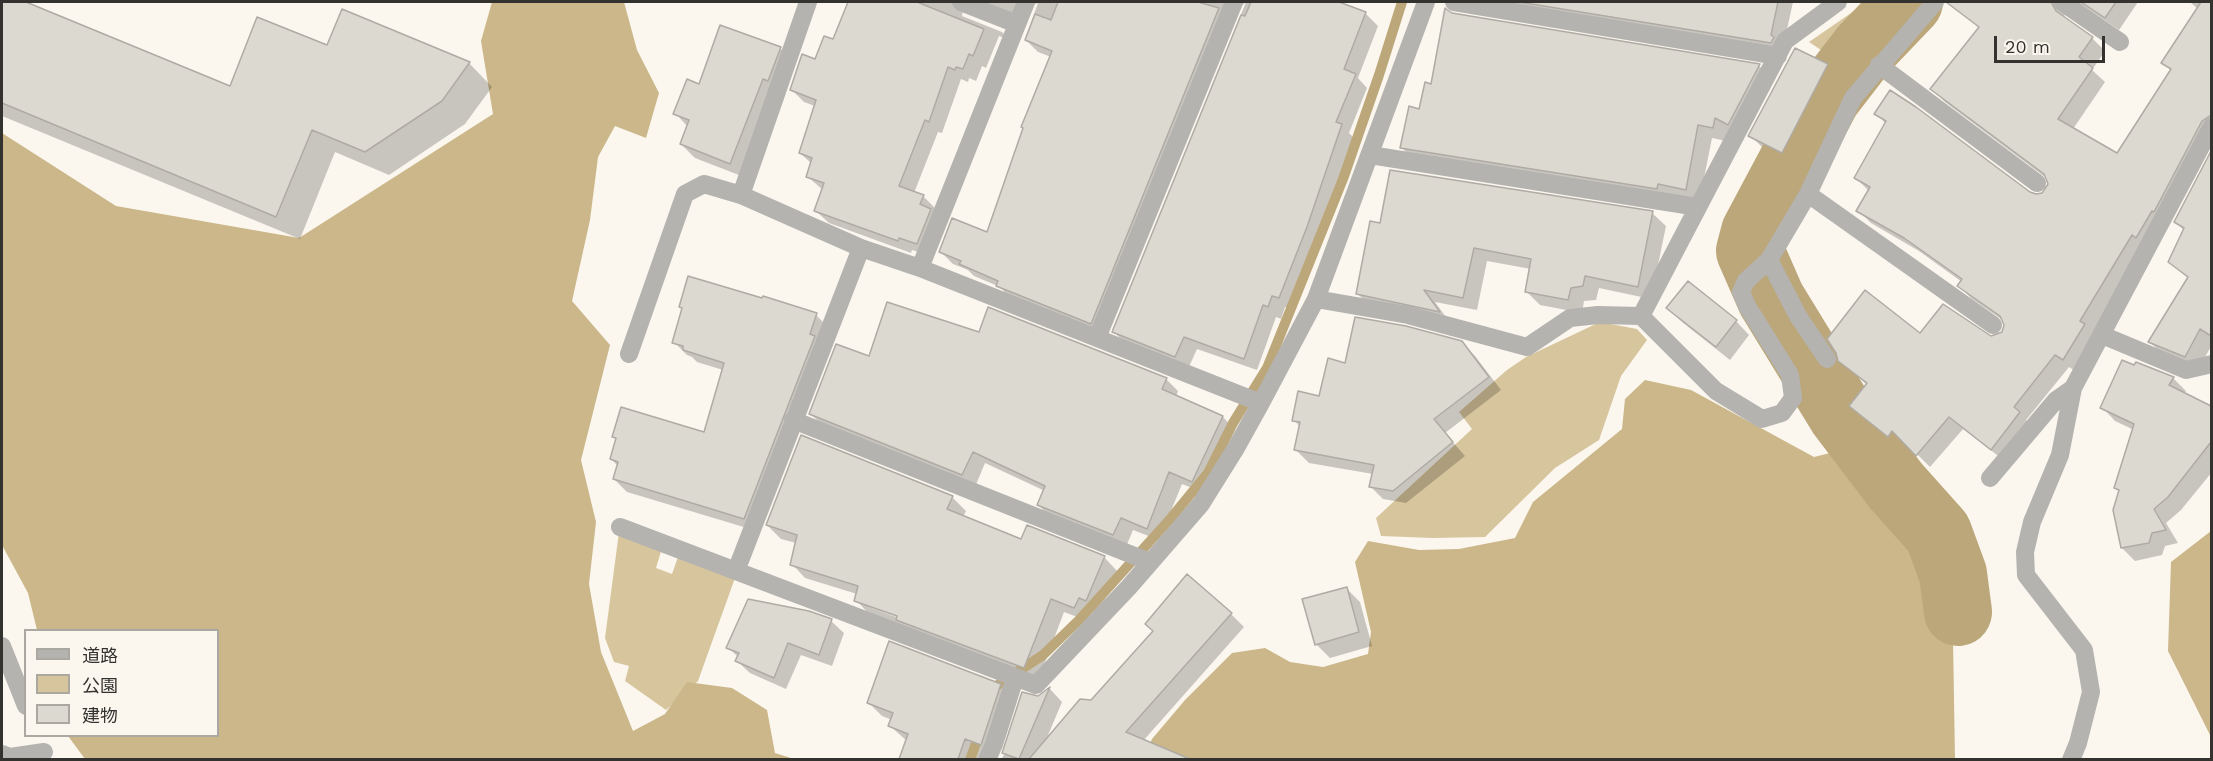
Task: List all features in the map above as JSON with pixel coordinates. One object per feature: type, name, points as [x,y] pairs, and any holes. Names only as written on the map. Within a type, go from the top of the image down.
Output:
[{"type":"street","points":[[741,195],[808,2]]},
{"type":"street","points":[[961,2],[1017,24]]},
{"type":"street","points":[[920,268],[1026,2]]},
{"type":"street","points":[[1097,338],[1234,2]]},
{"type":"street","points":[[620,527],[1036,685],[1201,504],[1261,403],[1316,299],[1426,2]]},
{"type":"street","points":[[1454,2],[1778,56]]},
{"type":"street","points":[[1641,316],[1785,41],[1838,2]]},
{"type":"street","points":[[1316,299],[1408,315],[1527,347],[1570,318],[1598,315],[1641,316],[1716,391],[1762,418],[1782,413],[1792,398],[1790,375],[1740,292],[1746,281],[1767,263],[1808,194],[1853,98],[1935,2]]},
{"type":"street","points":[[2062,2],[2120,42]]},
{"type":"street","points":[[1879,65],[2037,183]]},
{"type":"street","points":[[2071,759],[2078,743],[2091,692],[2084,650],[2026,575],[2025,552],[2032,522],[2060,455],[2073,388],[2211,126]]},
{"type":"street","points":[[1370,155],[1698,207]]},
{"type":"street","points":[[629,354],[685,194],[704,184],[741,195],[861,248],[920,268],[1261,403]]},
{"type":"street","points":[[1808,194],[1993,325]]},
{"type":"street","points":[[736,571],[861,248]]},
{"type":"street","points":[[1767,263],[1798,316],[1827,359]]},
{"type":"street","points":[[2102,335],[2186,370],[2211,364]]},
{"type":"street","points":[[1990,478],[2056,400],[2073,388]]},
{"type":"street","points":[[793,420],[1150,562]]},
{"type":"street","points":[[2,646],[24,701]]},
{"type":"street","points":[[993,757],[1015,678]]},
{"type":"street","points":[[2,754],[10,757],[45,749]]},
{"type":"green space","points":[[1867,2],[1891,2],[1842,64],[1809,42]]},
{"type":"green space","points":[[1600,322],[1637,329],[1647,340],[1621,376],[1599,440],[1555,468],[1485,537],[1381,536],[1376,518],[1472,429],[1459,412],[1507,370],[1526,357]]},
{"type":"green space","points":[[619,532],[662,548],[656,568],[672,574],[678,557],[735,578],[698,681],[666,710],[625,681],[629,666],[614,662],[605,638]]},
{"type":"shaded area","points":[[492,2],[624,2],[637,50],[659,93],[646,138],[615,126],[598,157],[590,220],[572,301],[610,345],[581,460],[596,522],[589,584],[601,652],[633,731],[665,714],[687,682],[732,688],[767,710],[775,753],[794,759],[85,759],[69,737],[219,737],[219,629],[37,629],[28,593],[2,545],[2,133],[116,206],[299,238],[493,114],[481,41]]},
{"type":"shaded area","points":[[1645,380],[1691,390],[1814,457],[1850,448],[1862,453],[1875,467],[1903,462],[1920,481],[1928,508],[1951,519],[1955,759],[1143,760],[1152,739],[1185,700],[1232,653],[1265,648],[1290,662],[1323,667],[1368,654],[1371,632],[1355,562],[1368,541],[1419,550],[1459,549],[1515,538],[1533,502],[1622,429],[1625,399]]},
{"type":"shaded area","points":[[2211,531],[2211,737],[2168,651],[2171,562]]},
{"type":"building","points":[[2,2],[26,2],[230,86],[257,17],[327,45],[342,9],[470,62],[442,101],[365,152],[312,130],[276,217],[2,103]]},
{"type":"building","points":[[848,2],[917,2],[984,29],[973,56],[969,54],[963,69],[956,67],[955,70],[948,67],[929,122],[925,120],[899,186],[924,195],[920,204],[931,209],[917,244],[899,238],[898,241],[814,211],[824,183],[806,177],[812,158],[799,153],[816,100],[790,90],[802,54],[815,59],[824,36],[833,39]]},
{"type":"building","points":[[1058,2],[1198,2],[1219,8],[1091,324],[996,286],[998,281],[959,264],[961,261],[939,252],[952,218],[987,232],[1023,128],[1021,127],[1052,51],[1025,40],[1035,14],[1051,20]]},
{"type":"building","points":[[1251,2],[1339,2],[1366,12],[1344,69],[1356,74],[1336,122],[1342,124],[1307,227],[1279,298],[1272,296],[1268,307],[1263,305],[1244,359],[1184,337],[1175,357],[1112,332],[1241,15],[1245,16]]},
{"type":"building","points":[[1519,2],[1778,2],[1771,35],[1774,37],[1771,43]]},
{"type":"building","points":[[1946,2],[2051,2],[2056,11],[2093,37],[2079,57],[2093,68],[2058,119],[2117,153],[2171,69],[2161,63],[2201,2],[2211,2],[2211,115],[2202,121],[2154,212],[2152,211],[2136,238],[2132,235],[2080,321],[2085,324],[2063,360],[2055,355],[2014,407],[2020,412],[1991,450],[1949,417],[1916,456],[1892,431],[1888,437],[1849,406],[1867,383],[1838,361],[1827,339],[1865,290],[1920,333],[1943,304],[1991,336],[2002,332],[2004,325],[2000,316],[1957,286],[1962,279],[1904,238],[1856,211],[1870,187],[1854,178],[1886,121],[1874,114],[1890,90],[2030,192],[2042,193],[2048,184],[2044,174],[1930,89],[1979,27]]},
{"type":"building","points":[[2081,2],[2116,2],[2105,18]]},
{"type":"building","points":[[1445,8],[1452,13],[1760,64],[1728,125],[1715,118],[1713,128],[1698,125],[1686,190],[1658,184],[1657,189],[1400,148],[1409,106],[1419,109],[1425,82],[1431,84]]},
{"type":"building","points":[[720,25],[781,47],[768,81],[763,79],[730,164],[680,144],[689,120],[673,114],[687,79],[699,84]]},
{"type":"building","points":[[1795,48],[1828,64],[1782,153],[1748,136]]},
{"type":"building","points":[[2211,151],[2211,336],[2200,329],[2185,357],[2148,342],[2188,277],[2168,262],[2184,228],[2174,222]]},
{"type":"building","points":[[1390,170],[1653,211],[1638,287],[1585,276],[1583,286],[1571,288],[1568,300],[1525,292],[1531,259],[1474,248],[1463,298],[1424,290],[1440,312],[1356,294],[1370,221],[1380,223]]},
{"type":"building","points":[[688,276],[817,313],[810,334],[815,336],[744,519],[613,479],[618,462],[610,459],[616,438],[612,437],[621,407],[704,432],[724,363],[683,350],[683,346],[672,343]]},
{"type":"building","points":[[1688,281],[1737,320],[1716,347],[1666,308]]},
{"type":"building","points":[[887,302],[979,332],[988,307],[1167,378],[1162,389],[1223,416],[1192,482],[1169,472],[1147,529],[1121,518],[1113,535],[1037,505],[1045,486],[973,452],[962,475],[809,414],[836,344],[869,356]]},
{"type":"building","points":[[1355,317],[1406,326],[1462,341],[1489,377],[1434,419],[1453,442],[1393,491],[1369,487],[1374,465],[1294,450],[1300,422],[1292,421],[1298,391],[1319,396],[1328,358],[1345,363]]},
{"type":"building","points":[[2122,360],[2134,365],[2136,362],[2174,377],[2169,385],[2211,406],[2211,442],[2168,497],[2154,509],[2166,530],[2152,533],[2149,543],[2121,548],[2113,510],[2119,490],[2114,488],[2134,424],[2100,408]]},
{"type":"building","points":[[801,435],[953,496],[947,509],[1021,539],[1027,525],[1105,556],[1086,601],[1079,598],[1074,608],[1051,599],[1024,668],[896,620],[897,616],[854,601],[858,586],[790,565],[797,535],[766,525]]},
{"type":"building","points":[[1187,574],[1232,613],[1126,732],[1190,759],[1029,759],[1080,699],[1091,700],[1153,631],[1145,624]]},
{"type":"building","points":[[1347,587],[1359,632],[1315,645],[1302,599]]},
{"type":"building","points":[[748,599],[809,611],[832,619],[819,655],[788,643],[774,678],[735,661],[739,653],[726,648]]},
{"type":"building","points":[[889,641],[1001,684],[981,745],[965,739],[958,759],[899,759],[908,734],[888,726],[893,713],[867,703]]},
{"type":"building","points":[[1050,687],[1019,759],[1002,753],[1022,692],[1038,696]]},
{"type":"waterway","points":[[992,694],[993,689],[999,684],[1043,655],[1079,620],[1171,518],[1208,473],[1233,423],[1267,368],[1343,179],[1402,2]]},
{"type":"waterway","points":[[1909,2],[1864,49],[1827,97],[1755,232],[1750,251],[1771,299],[1842,415],[1896,486],[1938,533],[1953,574],[1958,612]]},
{"type":"waterway","points":[[970,760],[980,732]]}]
